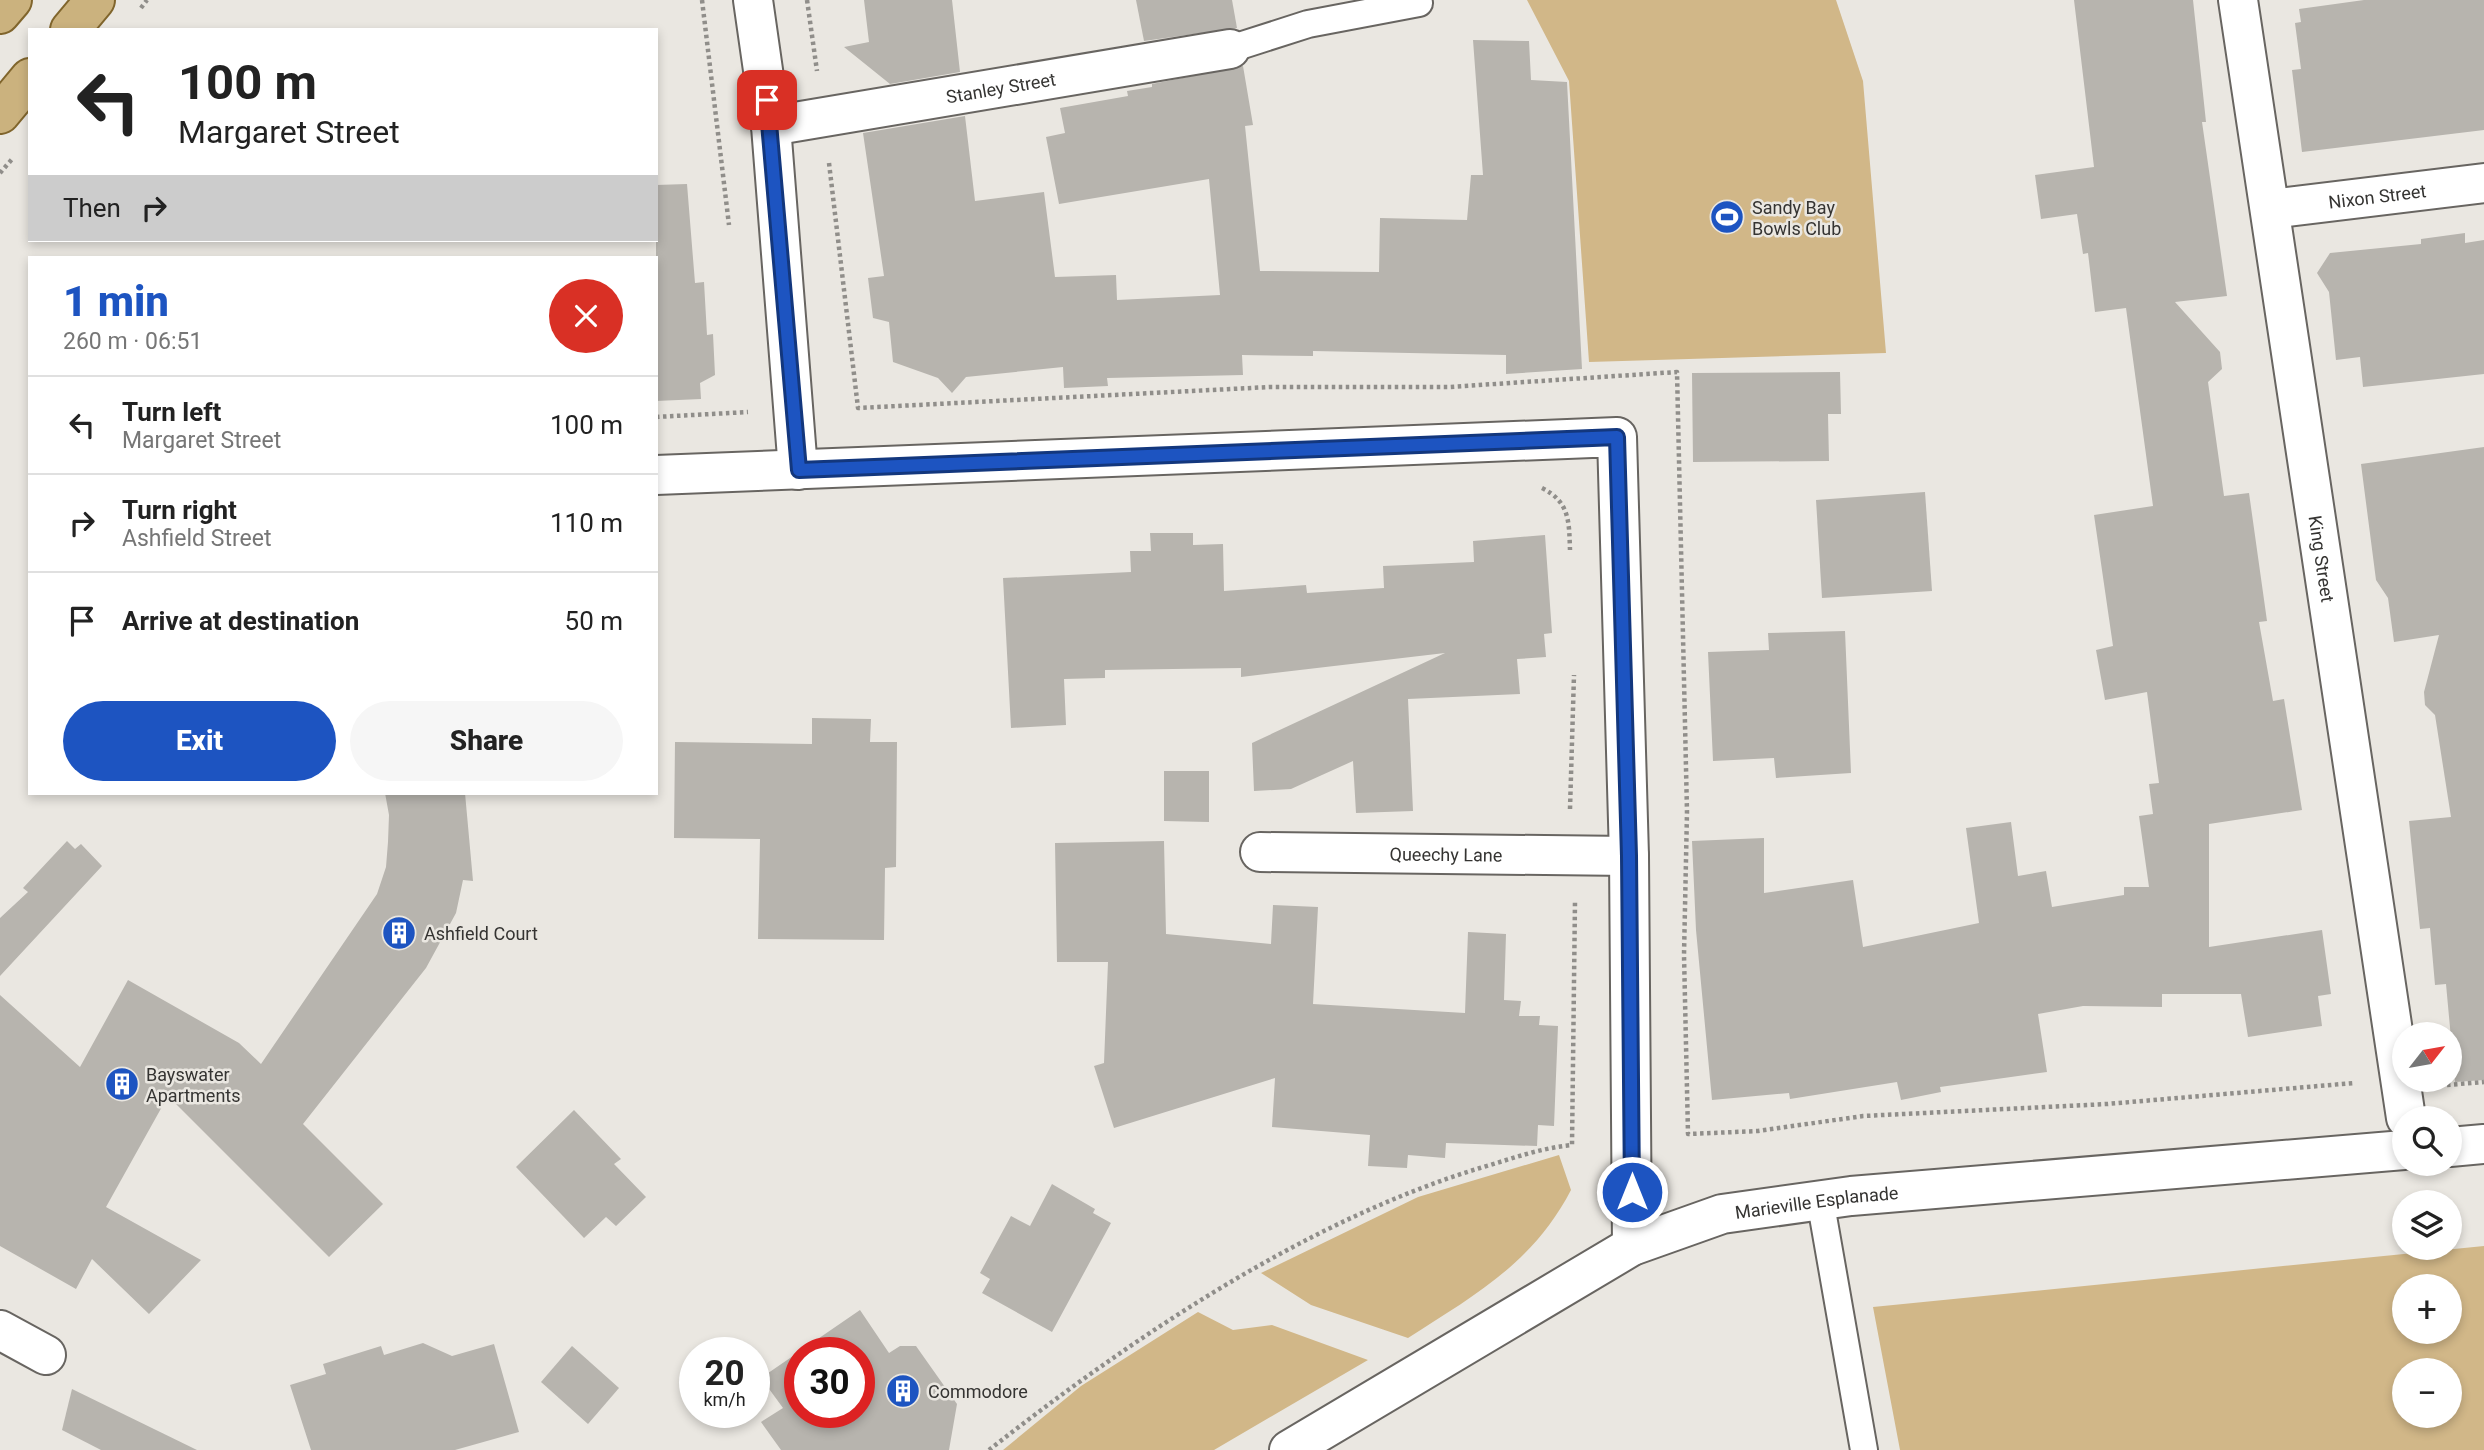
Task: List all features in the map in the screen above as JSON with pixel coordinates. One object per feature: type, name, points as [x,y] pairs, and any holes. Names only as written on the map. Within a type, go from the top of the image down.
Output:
[{"type":"main road","points":[[0,14],[12,0]]},
{"type":"main road","points":[[72,28],[94,0]]},
{"type":"main road","points":[[0,114],[28,80]]},
{"type":"street","points":[[753,0],[771,126],[799,470]]},
{"type":"street","name":"King Street","points":[[2238,0],[2403,1103]]},
{"type":"street","name":"Stanley Street","points":[[771,126],[1230,49]]},
{"type":"street","name":"Nixon Street","points":[[2270,209],[2484,183]]},
{"type":"street","points":[[658,475],[1617,437],[1629,856],[1632,1246]]},
{"type":"street","name":"Queechy Lane","points":[[1261,852],[1629,856]]},
{"type":"street","points":[[2462,1146],[2484,1144]]},
{"type":"street","name":"Marieville Esplanade","points":[[1291,1449],[1632,1246],[1722,1214],[1820,1199],[2392,1151]]},
{"type":"street","points":[[0,1330],[46,1355]]},
{"type":"lane","points":[[1230,49],[1361,7],[1419,3]]},
{"type":"lane","points":[[1820,1199],[1864,1450]]},
{"type":"path","points":[[807,0],[858,408],[1270,387],[1449,387],[1677,372],[1687,812],[1684,955],[1688,1134],[1758,1131],[1863,1116],[2107,1104],[2344,1082],[2403,1103]]},
{"type":"path","points":[[658,417],[749,412]]},
{"type":"path","points":[[1536,485],[1556,495],[1569,513],[1571,554]]},
{"type":"path","points":[[1570,815],[1574,665]]},
{"type":"path","points":[[989,1450],[1078,1381],[1249,1271],[1417,1187],[1549,1147],[1572,1145],[1576,902],[1570,893]]},
{"type":"shaded area","name":"Sandy Bay Bowls Club","points":[[1527,0],[1836,0],[1863,81],[1886,353],[1589,362],[1569,81]]},
{"type":"shaded area","points":[[1559,1155],[1571,1190],[1539,1238],[1520,1258],[1479,1292],[1408,1338],[1311,1305],[1261,1273],[1418,1197]]},
{"type":"shaded area","points":[[2484,1246],[2484,1450],[1900,1450],[1873,1307],[2392,1255],[2392,1260],[2462,1260],[2462,1248]]},
{"type":"shaded area","points":[[1198,1312],[1233,1330],[1272,1325],[1368,1360],[1214,1450],[1003,1450],[1081,1386]]},
{"type":"building","points":[[864,0],[952,0],[960,72],[890,84],[844,47],[869,42]]},
{"type":"building","points":[[1136,0],[1232,0],[1237,28],[1144,41]]},
{"type":"building","points":[[2074,0],[2193,0],[2206,122],[2202,122],[2227,296],[2175,302],[2220,352],[2222,369],[2208,382],[2224,496],[2249,493],[2267,621],[2259,622],[2273,701],[2284,699],[2302,810],[2209,824],[2209,947],[2322,930],[2331,994],[2318,996],[2322,1026],[2248,1037],[2241,994],[2162,994],[2162,1007],[2083,1006],[2038,1014],[2047,1072],[1940,1087],[1941,1092],[1901,1100],[1897,1082],[1790,1099],[1789,1093],[1712,1100],[1696,930],[1692,841],[1764,838],[1764,893],[1853,880],[1863,947],[1979,923],[1966,828],[2011,822],[2018,876],[2046,871],[2052,907],[2124,895],[2124,887],[2149,887],[2139,816],[2153,814],[2149,784],[2159,783],[2147,692],[2105,700],[2096,650],[2113,646],[2094,515],[2153,506],[2126,308],[2095,312],[2088,253],[2083,254],[2077,214],[2041,219],[2035,175],[2094,167]]},
{"type":"building","points":[[2364,0],[2484,0],[2484,130],[2302,152],[2292,70],[2301,69],[2295,23],[2301,22],[2299,9]]},
{"type":"building","points":[[1473,40],[1529,41],[1531,80],[1567,82],[1582,369],[1506,374],[1506,355],[1313,351],[1313,356],[1242,355],[1243,375],[1107,378],[1108,386],[1064,388],[1063,367],[966,377],[952,393],[938,378],[893,362],[889,322],[873,318],[868,278],[884,276],[863,133],[965,116],[975,201],[1044,192],[1055,277],[1116,275],[1117,300],[1220,295],[1209,179],[1059,204],[1046,137],[1065,133],[1060,108],[1128,96],[1127,91],[1152,87],[1152,84],[1243,66],[1253,125],[1245,126],[1260,271],[1379,272],[1380,218],[1467,220],[1471,175],[1483,175]]},
{"type":"building","points":[[687,184],[695,283],[704,282],[707,335],[713,334],[715,375],[700,383],[701,399],[658,401],[658,185]]},
{"type":"building","points":[[2465,233],[2465,243],[2484,240],[2484,374],[2363,387],[2360,357],[2336,360],[2329,292],[2317,273],[2330,253],[2421,244],[2421,239]]},
{"type":"building","points":[[1840,372],[1841,414],[1828,414],[1829,461],[1693,462],[1692,373]]},
{"type":"building","points":[[2484,447],[2484,1080],[2462,1082],[2462,1022],[2449,1022],[2446,984],[2435,985],[2430,928],[2420,929],[2409,821],[2451,817],[2435,715],[2425,705],[2424,692],[2439,635],[2394,642],[2388,598],[2376,580],[2361,464]]},
{"type":"building","points":[[1925,492],[1932,591],[1822,598],[1816,500]]},
{"type":"building","points":[[1150,533],[1193,533],[1193,545],[1223,544],[1224,591],[1306,585],[1307,593],[1384,588],[1383,566],[1474,562],[1473,541],[1545,535],[1552,633],[1544,634],[1546,657],[1517,659],[1520,694],[1408,699],[1413,811],[1356,813],[1353,761],[1291,789],[1254,791],[1252,743],[1445,653],[1241,677],[1241,668],[1105,670],[1105,678],[1064,679],[1066,725],[1011,728],[1003,578],[1131,572],[1130,551],[1151,551]]},
{"type":"building","points":[[1845,631],[1851,773],[1776,778],[1774,758],[1713,761],[1708,652],[1769,650],[1768,633]]},
{"type":"building","points":[[812,718],[871,719],[870,742],[897,742],[896,867],[885,868],[884,940],[758,939],[760,839],[674,838],[675,742],[812,744]]},
{"type":"building","points":[[1164,771],[1209,771],[1209,822],[1164,821]]},
{"type":"building","points":[[385,795],[465,795],[473,881],[463,880],[456,913],[426,968],[303,1124],[383,1204],[329,1257],[168,1096],[106,1207],[201,1260],[149,1314],[92,1259],[76,1289],[0,1246],[0,995],[80,1067],[128,980],[239,1043],[261,1064],[377,894],[386,867],[389,815]]},
{"type":"building","points":[[67,841],[75,849],[81,844],[102,866],[0,976],[0,918],[28,892],[23,888]]},
{"type":"building","points":[[1164,841],[1166,934],[1271,944],[1273,905],[1318,907],[1313,1004],[1465,1013],[1468,932],[1506,934],[1504,1000],[1521,1001],[1519,1016],[1540,1016],[1539,1025],[1558,1026],[1554,1126],[1538,1125],[1537,1146],[1446,1143],[1445,1158],[1408,1155],[1407,1168],[1368,1166],[1370,1135],[1272,1127],[1275,1078],[1114,1128],[1094,1066],[1104,1063],[1108,962],[1057,962],[1055,843]]},
{"type":"building","points":[[574,1110],[621,1159],[614,1164],[646,1197],[616,1226],[606,1217],[584,1238],[516,1167]]},
{"type":"building","points":[[1052,1184],[1095,1209],[1093,1213],[1111,1223],[1052,1332],[982,1293],[990,1279],[980,1273],[1011,1216],[1030,1226]]},
{"type":"building","name":"Commodore","points":[[860,1310],[889,1353],[900,1346],[916,1346],[957,1404],[949,1450],[781,1450],[765,1428],[770,1428],[770,1416],[783,1408],[770,1390],[770,1372],[784,1362],[784,1428],[875,1428],[875,1337],[821,1337]]},
{"type":"building","points":[[423,1343],[452,1356],[494,1344],[519,1432],[455,1450],[311,1450],[290,1385],[326,1374],[323,1364],[381,1346],[384,1355]]},
{"type":"building","points":[[572,1346],[619,1388],[588,1424],[541,1382]]},
{"type":"building","points":[[72,1389],[197,1450],[101,1450],[62,1430]]},
{"type":"place","name":"Sandy Bay Bowls Club","points":[[1727,217]]},
{"type":"place","name":"Ashfield Court","points":[[399,933]]},
{"type":"place","name":"Bayswater Apartments","points":[[122,1084]]},
{"type":"place","name":"Commodore","points":[[903,1391]]},
{"type":"route","points":[[767,100],[799,470],[1617,437],[1629,856],[1632,1192]]}]
